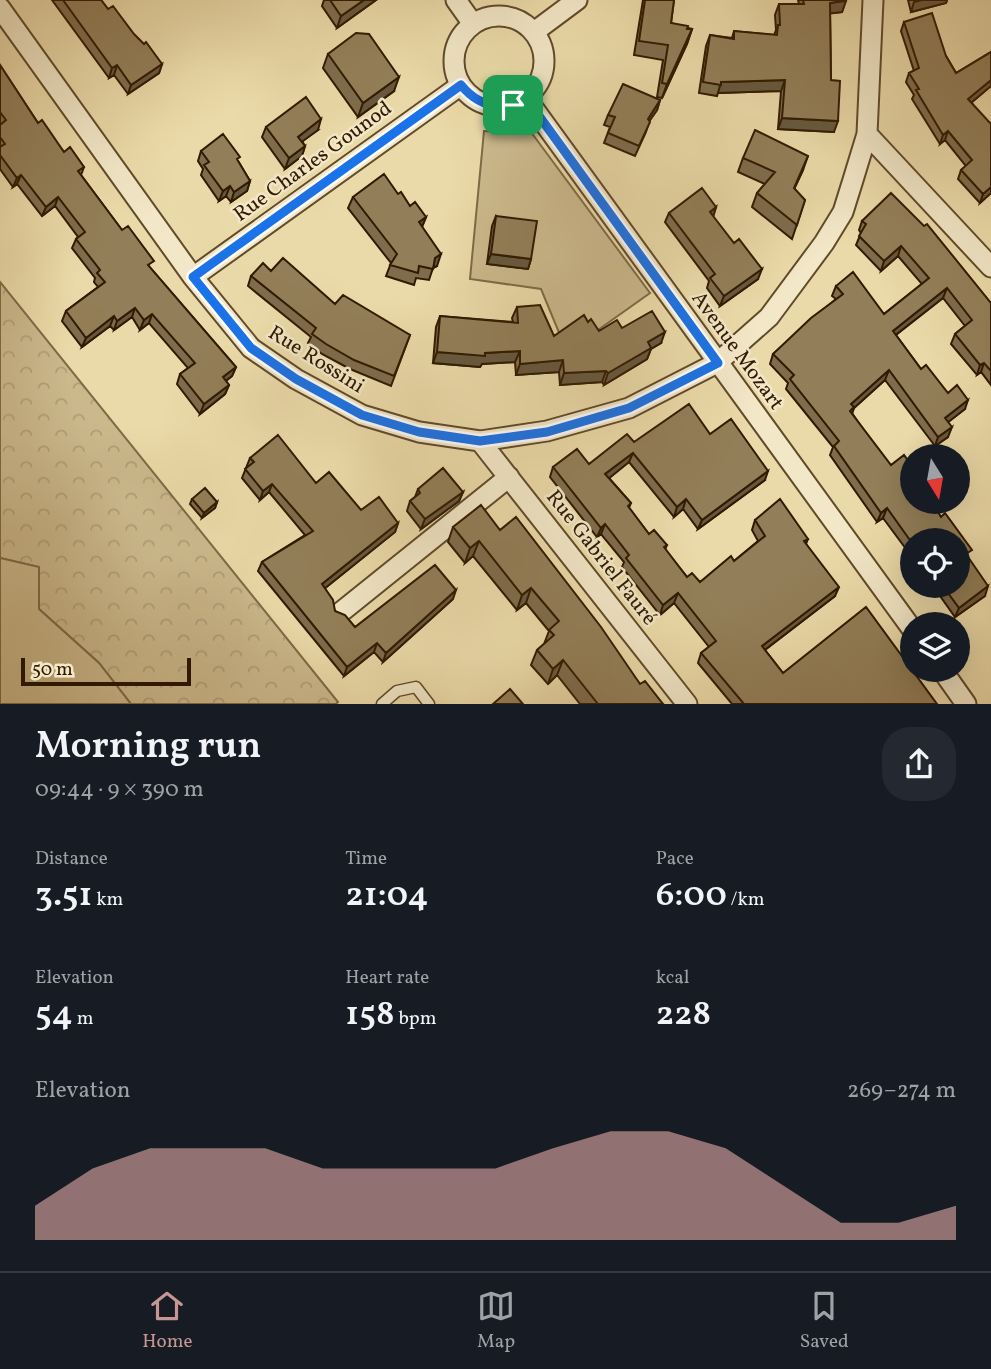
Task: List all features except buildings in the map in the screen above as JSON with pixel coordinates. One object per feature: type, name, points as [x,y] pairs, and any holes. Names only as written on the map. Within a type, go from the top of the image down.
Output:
[{"type":"street","points":[[456,0],[473,24]]},
{"type":"street","points":[[534,32],[577,0]]},
{"type":"street","name":"Rue Rossini","points":[[0,8],[193,277],[251,348],[296,379],[362,415],[419,432],[480,441],[547,432],[629,408],[718,363],[769,317],[824,243],[842,212],[867,134],[873,0]]},
{"type":"street","points":[[485,18],[512,18],[534,32],[542,44],[545,59],[537,87],[526,98],[513,105],[491,105],[470,96],[461,85],[454,59],[463,34],[473,24],[485,18]]},
{"type":"street","name":"Rue Charles Gounod","points":[[193,277],[461,85]]},
{"type":"street","name":"Avenue Mozart","points":[[526,98],[900,613]]},
{"type":"street","points":[[867,134],[991,267]]},
{"type":"street","name":"Rue Gabriel Fauré","points":[[480,441],[687,704]]},
{"type":"street","points":[[341,612],[509,477]]},
{"type":"street","points":[[950,682],[966,704]]},
{"type":"lane","points":[[382,704],[397,691],[416,687],[429,704]]},
{"type":"green space","points":[[528,128],[650,293],[567,352],[541,289],[470,279],[484,131],[513,132]]},
{"type":"green space","points":[[0,282],[338,702],[336,704],[131,704],[99,663],[39,609],[39,567],[0,558]]},
{"type":"green space","points":[[0,558],[39,567],[39,609],[99,663],[131,704],[0,704]]},
{"type":"route","points":[[461,85],[470,96],[483,104],[498,107],[513,105],[526,98],[718,363],[629,408],[547,432],[480,441],[419,432],[362,415],[296,379],[251,348],[193,277],[461,85]]}]
